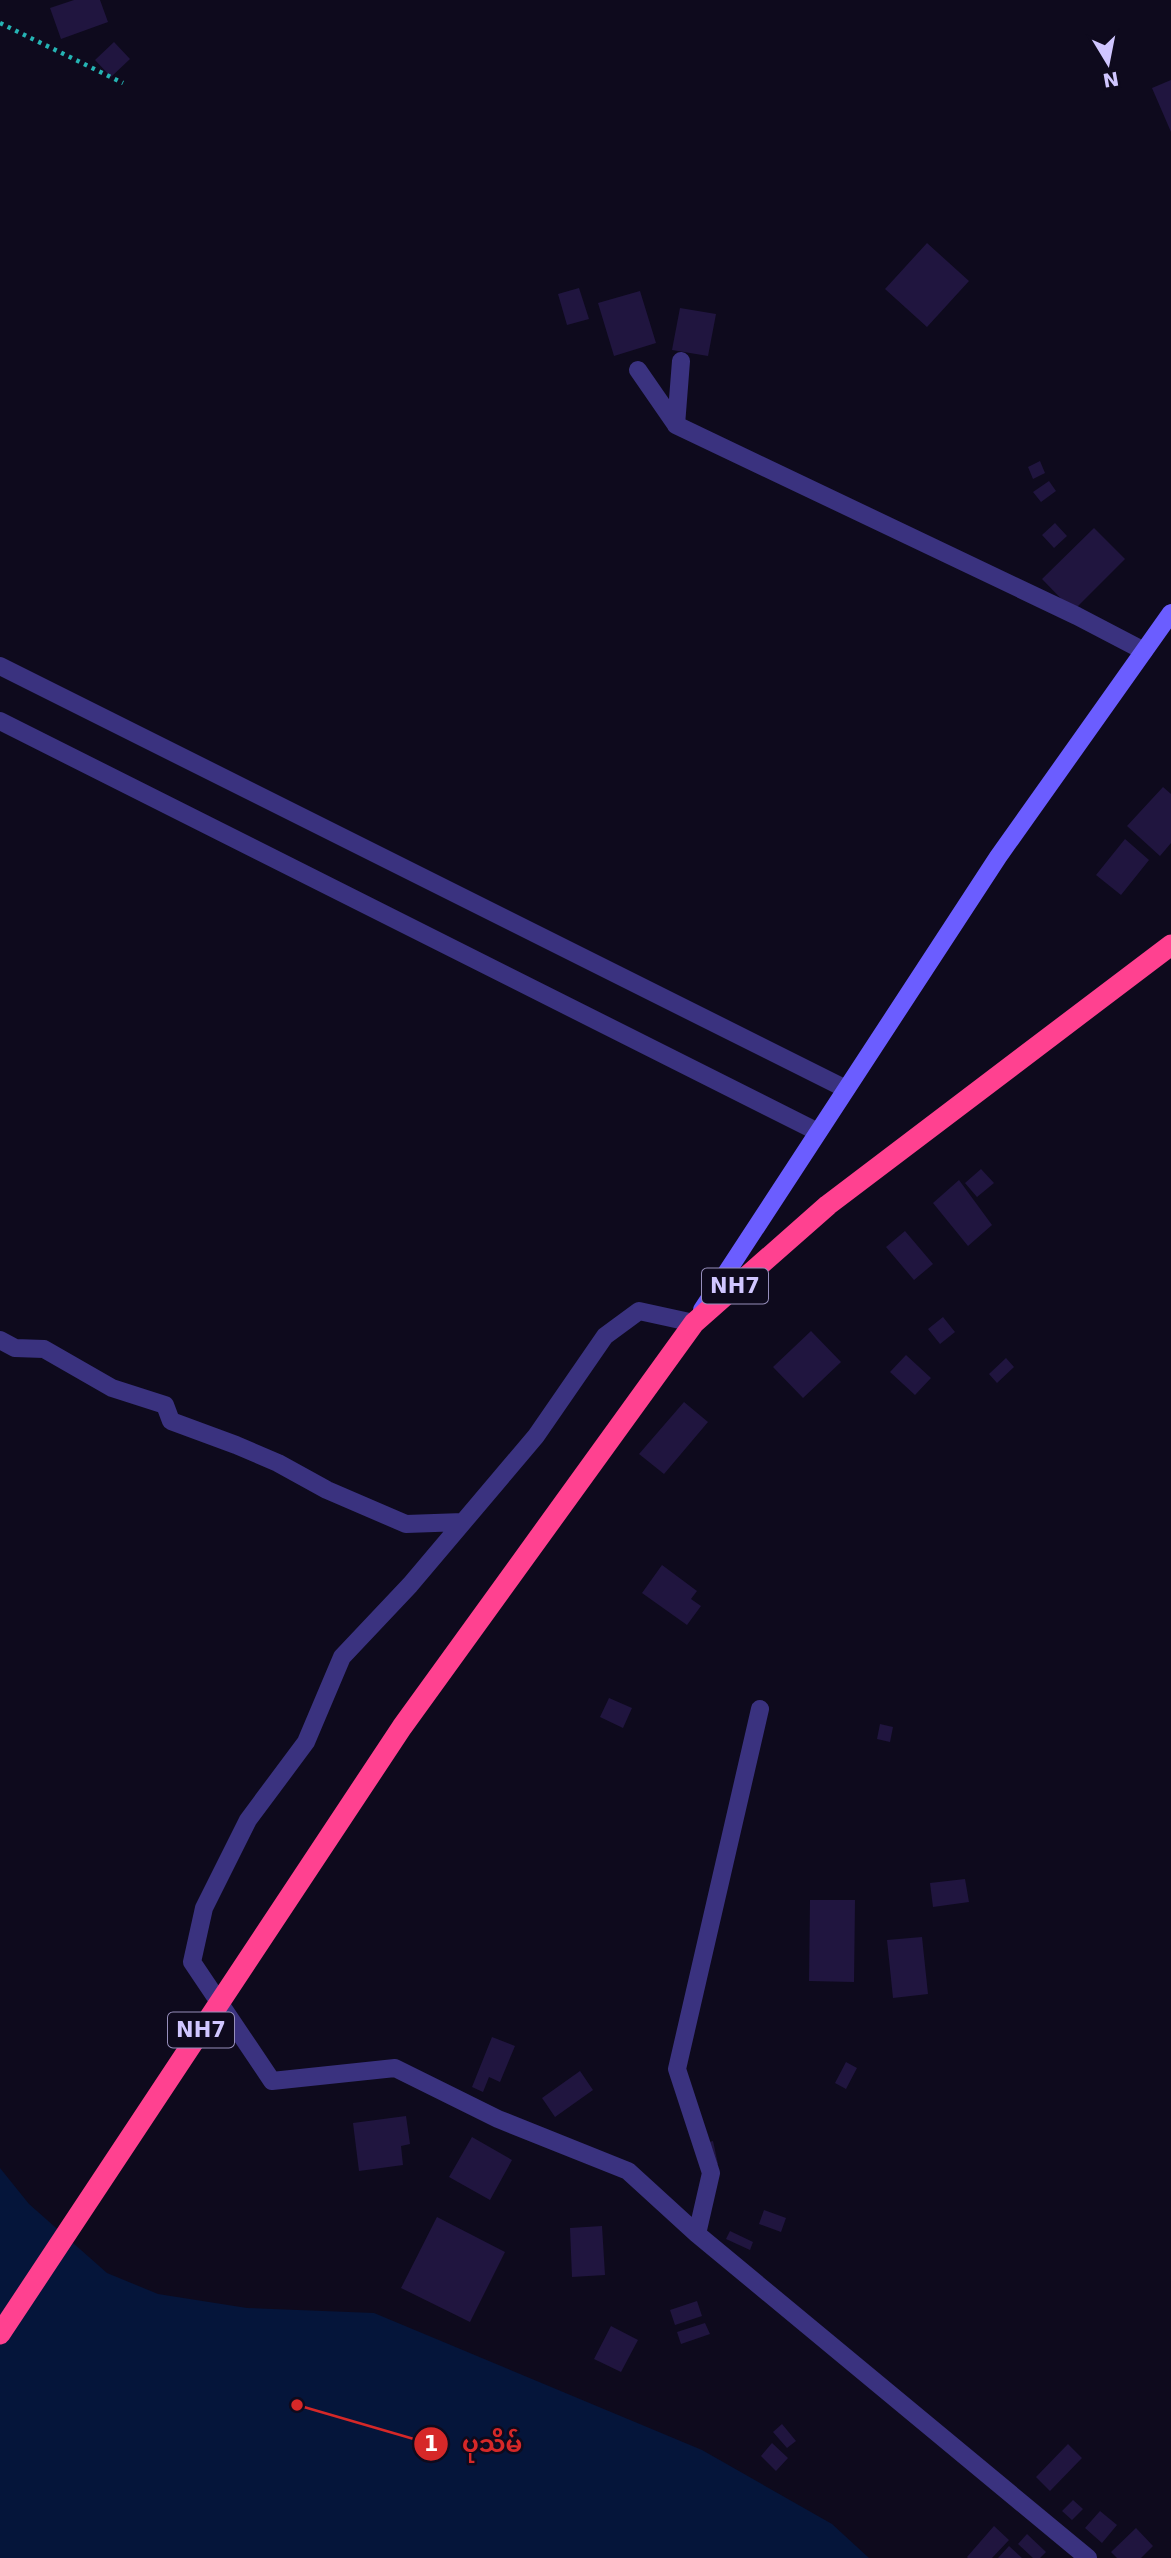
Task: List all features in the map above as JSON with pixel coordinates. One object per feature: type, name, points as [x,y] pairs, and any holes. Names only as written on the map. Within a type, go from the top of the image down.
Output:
[{"type":"highway","name":"NH7","points":[[0,2334],[402,1727],[694,1323],[828,1205],[1171,945]]},
{"type":"main road","points":[[694,1323],[998,857],[1171,613]]},
{"type":"street","points":[[676,425],[681,361]]},
{"type":"street","points":[[638,370],[676,425],[1077,616],[1144,651]]},
{"type":"street","points":[[0,666],[846,1089]]},
{"type":"street","points":[[0,721],[818,1132]]},
{"type":"street","points":[[694,1323],[639,1311],[606,1336],[536,1436],[410,1585],[342,1657],[306,1742],[248,1820],[204,1909],[192,1962],[272,2081],[395,2068],[498,2119],[628,2171],[697,2234],[1088,2558]]},
{"type":"street","points":[[0,1340],[15,1348],[44,1349],[112,1388],[165,1405],[171,1421],[236,1444],[327,1490],[406,1524],[463,1522]]},
{"type":"street","points":[[697,2234],[711,2173],[677,2069],[760,1709]]},
{"type":"path","points":[[0,23],[123,83]]},
{"type":"water","points":[[0,2168],[29,2204],[107,2273],[158,2294],[247,2308],[374,2313],[702,2450],[832,2524],[869,2558],[0,2558]]},
{"type":"building","points":[[74,0],[100,0],[108,22],[61,39],[50,8]]},
{"type":"building","points":[[114,42],[130,59],[111,77],[95,60]]},
{"type":"building","points":[[1171,80],[1171,132],[1152,88]]},
{"type":"building","points":[[927,243],[969,281],[927,327],[885,289]]},
{"type":"building","points":[[579,288],[589,319],[567,325],[558,294]]},
{"type":"building","points":[[640,291],[656,343],[614,356],[598,303]]},
{"type":"building","points":[[680,308],[716,314],[708,356],[672,350]]},
{"type":"building","points":[[1040,461],[1045,473],[1033,479],[1028,467]]},
{"type":"building","points":[[1049,481],[1056,491],[1041,502],[1033,492]]},
{"type":"building","points":[[1055,523],[1067,536],[1054,548],[1042,535]]},
{"type":"building","points":[[1094,528],[1125,559],[1073,611],[1042,579]]},
{"type":"building","points":[[1163,787],[1171,794],[1171,843],[1160,856],[1127,826]]},
{"type":"building","points":[[1125,839],[1149,860],[1121,895],[1096,875]]},
{"type":"building","points":[[981,1169],[994,1183],[977,1197],[965,1183]]},
{"type":"building","points":[[959,1180],[992,1225],[968,1246],[933,1203]]},
{"type":"building","points":[[905,1231],[933,1264],[914,1280],[886,1247]]},
{"type":"building","points":[[943,1317],[955,1332],[940,1344],[928,1329]]},
{"type":"building","points":[[811,1331],[841,1362],[803,1398],[773,1367]]},
{"type":"building","points":[[906,1355],[931,1378],[915,1395],[890,1372]]},
{"type":"building","points":[[1006,1358],[1014,1367],[997,1383],[989,1374]]},
{"type":"building","points":[[684,1402],[708,1422],[664,1474],[639,1454]]},
{"type":"building","points":[[662,1565],[697,1591],[691,1599],[701,1606],[687,1625],[642,1593]]},
{"type":"building","points":[[609,1698],[632,1708],[623,1728],[600,1717]]},
{"type":"building","points":[[880,1724],[893,1727],[890,1742],[877,1739]]},
{"type":"building","points":[[965,1879],[969,1902],[933,1907],[930,1883]]},
{"type":"building","points":[[810,1900],[855,1900],[854,1982],[809,1981]]},
{"type":"building","points":[[922,1937],[928,1994],[893,1998],[887,1940]]},
{"type":"building","points":[[492,2037],[515,2046],[500,2082],[489,2077],[483,2092],[472,2087]]},
{"type":"building","points":[[846,2062],[857,2068],[846,2089],[835,2083]]},
{"type":"building","points":[[580,2071],[593,2090],[555,2117],[542,2098]]},
{"type":"building","points":[[406,2116],[410,2144],[401,2146],[403,2165],[359,2171],[353,2123]]},
{"type":"building","points":[[472,2137],[512,2160],[490,2200],[449,2177]]},
{"type":"building","points":[[713,2141],[718,2164],[710,2165],[705,2143]]},
{"type":"building","points":[[764,2210],[786,2218],[781,2232],[759,2224]]},
{"type":"building","points":[[437,2217],[505,2252],[470,2322],[401,2288]]},
{"type":"building","points":[[602,2226],[605,2275],[572,2277],[570,2228]]},
{"type":"building","points":[[730,2231],[753,2242],[750,2250],[726,2239]]},
{"type":"building","points":[[697,2301],[702,2316],[675,2325],[670,2310]]},
{"type":"building","points":[[705,2323],[710,2334],[681,2344],[677,2332]]},
{"type":"building","points":[[611,2326],[638,2340],[621,2372],[594,2359]]},
{"type":"building","points":[[782,2424],[796,2441],[787,2448],[773,2432]]},
{"type":"building","points":[[772,2443],[788,2458],[776,2471],[761,2456]]},
{"type":"building","points":[[1068,2444],[1082,2458],[1050,2491],[1036,2477]]},
{"type":"building","points":[[1073,2500],[1083,2509],[1072,2520],[1062,2511]]},
{"type":"building","points":[[1100,2511],[1117,2525],[1102,2543],[1085,2528]]},
{"type":"building","points":[[994,2526],[1009,2540],[992,2558],[968,2558],[967,2557]]},
{"type":"building","points":[[1136,2528],[1153,2546],[1141,2558],[1117,2558],[1111,2552]]},
{"type":"building","points":[[1027,2534],[1046,2552],[1040,2558],[1033,2558],[1018,2544]]},
{"type":"building","points":[[1009,2546],[1022,2558],[998,2558]]},
{"type":"place","name":"ပုသိမ်","points":[[297,2405]]}]
